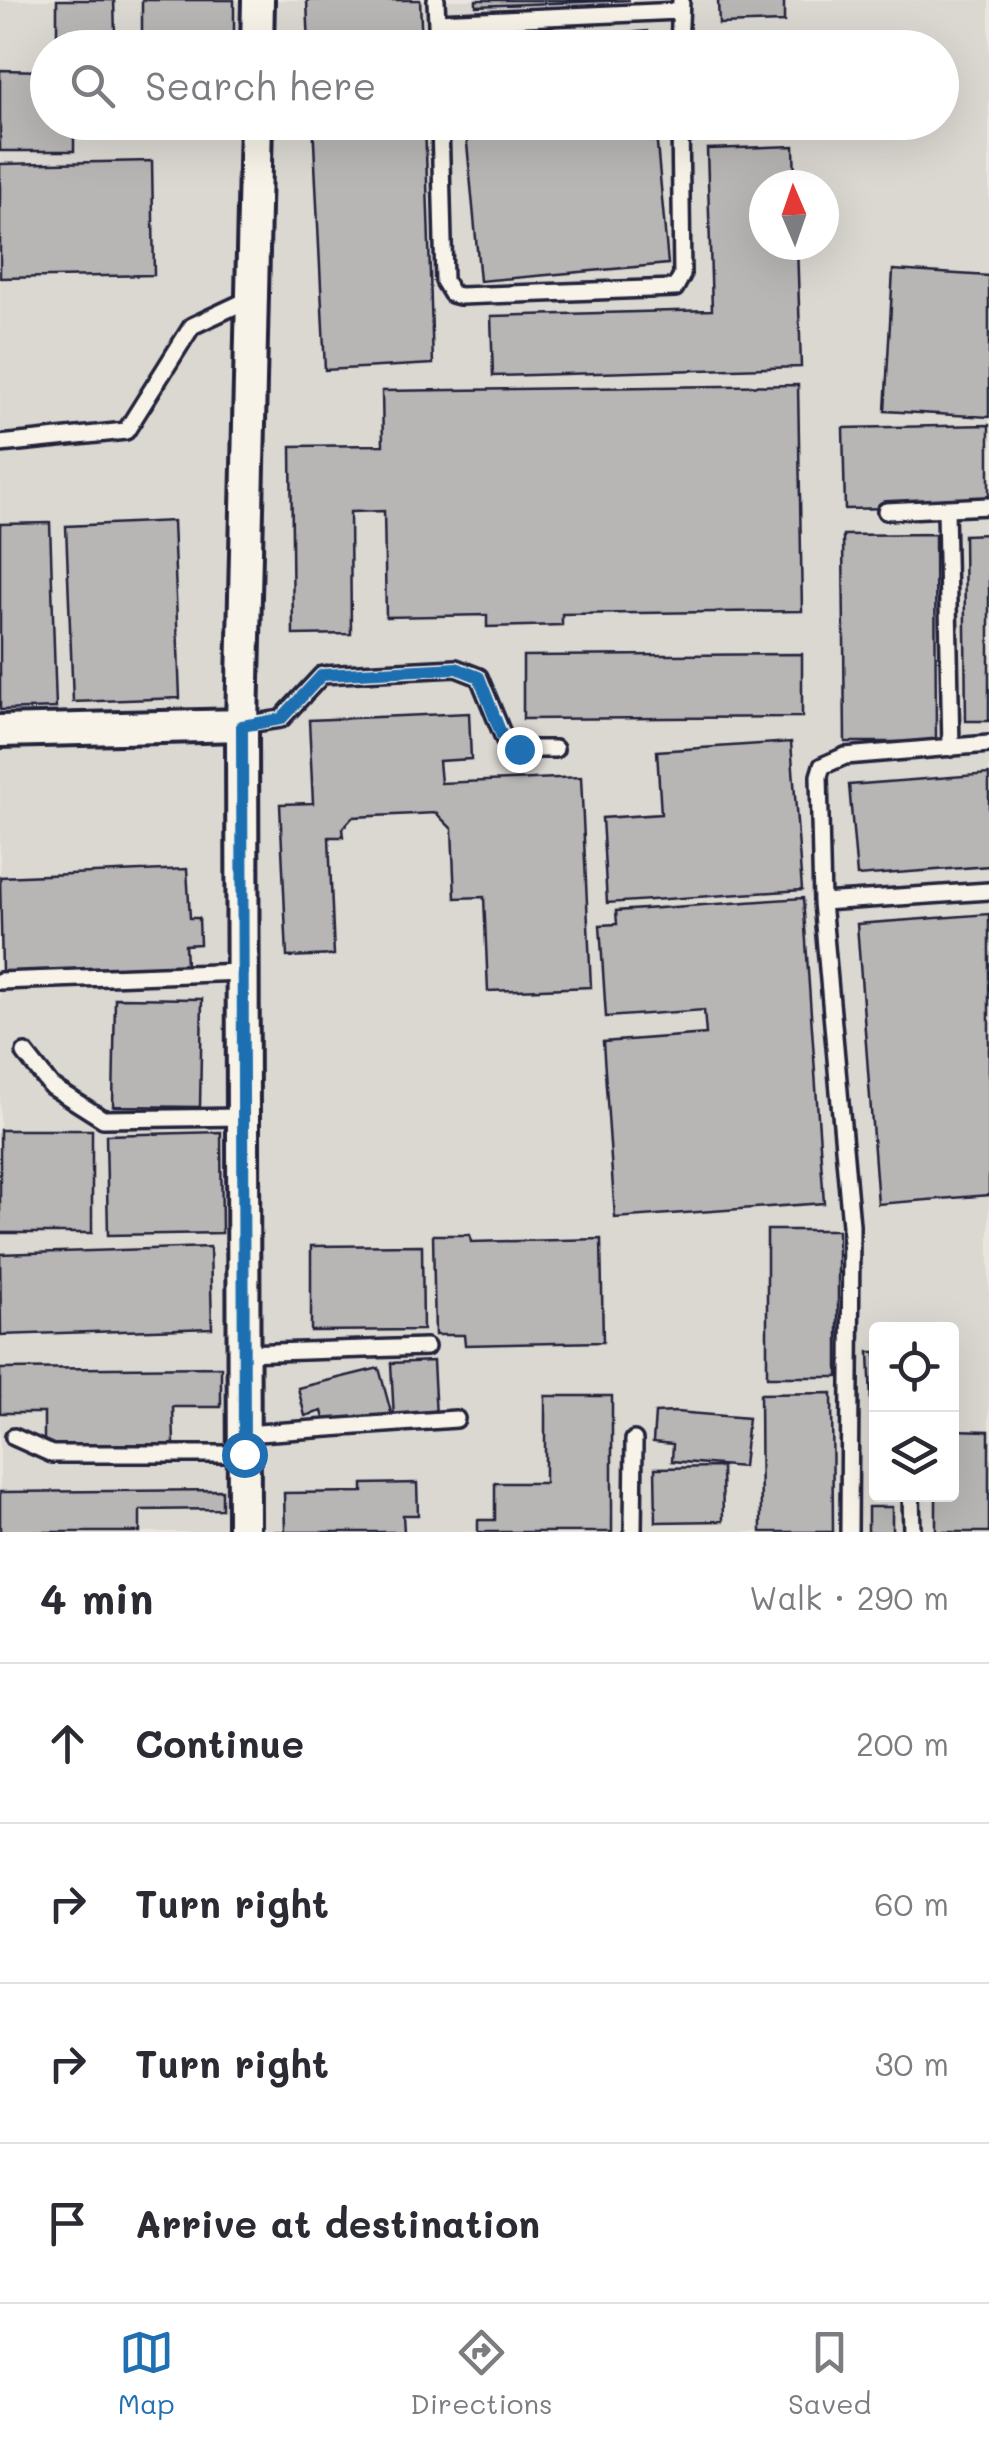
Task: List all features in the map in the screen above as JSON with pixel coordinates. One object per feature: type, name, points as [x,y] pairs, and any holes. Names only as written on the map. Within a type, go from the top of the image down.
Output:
[{"type":"street","points":[[257,30],[258,0]]},
{"type":"street","points":[[244,1532],[242,726],[256,140]]},
{"type":"street","points":[[0,731],[242,726]]},
{"type":"lane","points":[[436,0],[437,30]]},
{"type":"lane","points":[[437,22],[681,6]]},
{"type":"lane","points":[[440,140],[444,282],[452,294],[460,296],[675,288],[682,275],[680,140]]},
{"type":"lane","points":[[0,444],[126,430],[192,326],[252,298]]},
{"type":"lane","points":[[886,512],[989,506]]},
{"type":"lane","points":[[946,508],[951,748]]},
{"type":"lane","points":[[242,726],[281,719],[322,675],[456,668],[479,677],[506,743],[519,749],[555,749]]},
{"type":"lane","points":[[849,1532],[851,1225],[822,902],[817,788],[822,766],[845,756],[989,744]]},
{"type":"lane","points":[[822,902],[989,890]]},
{"type":"lane","points":[[0,981],[242,972]]},
{"type":"lane","points":[[24,1053],[52,1086],[104,1118],[242,1118]]},
{"type":"lane","points":[[243,1353],[426,1346]]},
{"type":"lane","points":[[14,1437],[52,1454],[244,1444],[456,1419]]},
{"type":"lane","points":[[633,1532],[634,1440]]},
{"type":"lane","points":[[912,1502],[912,1532]]},
{"type":"shaded area","points":[[0,0],[989,0],[989,1532],[0,1532]]},
{"type":"building","points":[[57,0],[114,0],[115,30],[57,30]]},
{"type":"building","points":[[142,0],[234,0],[234,30],[142,30]]},
{"type":"building","points":[[307,0],[420,0],[421,30],[308,30]]},
{"type":"building","points":[[476,0],[630,0],[476,6]]},
{"type":"building","points":[[718,0],[784,0],[784,22],[719,24]]},
{"type":"building","points":[[0,70],[30,71],[30,140],[74,140],[74,151],[0,151]]},
{"type":"building","points":[[314,140],[426,140],[433,364],[325,370]]},
{"type":"building","points":[[467,140],[657,140],[668,264],[480,281]]},
{"type":"building","points":[[794,146],[795,170],[749,170],[749,260],[797,260],[801,367],[493,376],[491,316],[712,310],[707,149]]},
{"type":"building","points":[[152,161],[154,275],[0,278],[0,164]]},
{"type":"building","points":[[893,270],[989,276],[989,417],[885,411]]},
{"type":"building","points":[[798,385],[802,611],[562,614],[562,625],[487,627],[487,615],[386,617],[384,511],[350,512],[351,634],[293,635],[291,446],[383,445],[382,391]]},
{"type":"building","points":[[989,425],[989,506],[845,509],[843,428]]},
{"type":"building","points":[[173,521],[180,698],[73,702],[66,526]]},
{"type":"building","points":[[50,523],[56,708],[0,710],[0,524]]},
{"type":"building","points":[[935,534],[936,742],[845,742],[843,535]]},
{"type":"building","points":[[989,534],[989,721],[966,721],[964,535]]},
{"type":"building","points":[[802,654],[802,717],[523,719],[523,656]]},
{"type":"building","points":[[469,713],[471,759],[439,761],[441,783],[581,777],[591,987],[488,991],[484,897],[455,898],[452,829],[436,813],[353,817],[342,829],[343,837],[329,837],[334,955],[287,957],[280,804],[313,803],[309,720]]},
{"type":"building","points":[[791,742],[802,890],[607,903],[602,818],[661,814],[657,751]]},
{"type":"building","points":[[989,774],[989,866],[857,876],[849,785]]},
{"type":"building","points":[[187,869],[190,918],[199,918],[200,944],[185,945],[186,965],[2,972],[0,877]]},
{"type":"building","points":[[803,898],[824,1203],[615,1218],[603,1042],[706,1034],[704,1010],[606,1017],[600,925],[617,924],[616,911]]},
{"type":"building","points":[[989,914],[989,1195],[878,1204],[857,924]]},
{"type":"building","points":[[115,998],[202,999],[200,1107],[113,1106]]},
{"type":"building","points":[[0,1130],[92,1130],[92,1233],[0,1233]]},
{"type":"building","points":[[221,1132],[222,1233],[108,1235],[106,1135]]},
{"type":"building","points":[[767,1230],[838,1230],[838,1377],[767,1377]]},
{"type":"building","points":[[433,1235],[470,1235],[471,1242],[601,1239],[603,1342],[465,1345],[464,1335],[435,1335]]},
{"type":"building","points":[[422,1245],[423,1330],[311,1331],[311,1246]]},
{"type":"building","points":[[210,1247],[212,1328],[1,1335],[0,1254]]},
{"type":"building","points":[[433,1361],[436,1417],[394,1419],[391,1363]]},
{"type":"building","points":[[221,1367],[221,1407],[173,1407],[174,1444],[44,1445],[44,1413],[0,1413],[0,1369]]},
{"type":"building","points":[[379,1368],[392,1416],[328,1433],[322,1411],[305,1416],[298,1388]]},
{"type":"building","points":[[832,1393],[833,1532],[761,1532],[760,1394]]},
{"type":"building","points":[[545,1396],[612,1396],[612,1532],[478,1532],[478,1520],[495,1520],[495,1483],[545,1483]]},
{"type":"building","points":[[655,1413],[748,1418],[743,1467],[672,1461],[673,1444],[653,1442]]},
{"type":"building","points":[[959,1430],[989,1431],[989,1532],[936,1532],[936,1502],[959,1502]]},
{"type":"building","points":[[722,1467],[723,1521],[656,1522],[655,1468]]},
{"type":"building","points":[[417,1483],[418,1515],[403,1515],[404,1532],[265,1532],[285,1531],[284,1493],[363,1492],[363,1484]]},
{"type":"building","points":[[222,1490],[222,1509],[140,1510],[140,1532],[0,1532],[0,1492]]},
{"type":"building","points":[[868,1507],[892,1507],[892,1532],[868,1532]]},
{"type":"route","points":[[244,1454],[242,726],[281,719],[294,708],[313,679],[322,675],[456,668],[479,677],[502,736],[506,743],[519,749]]}]
